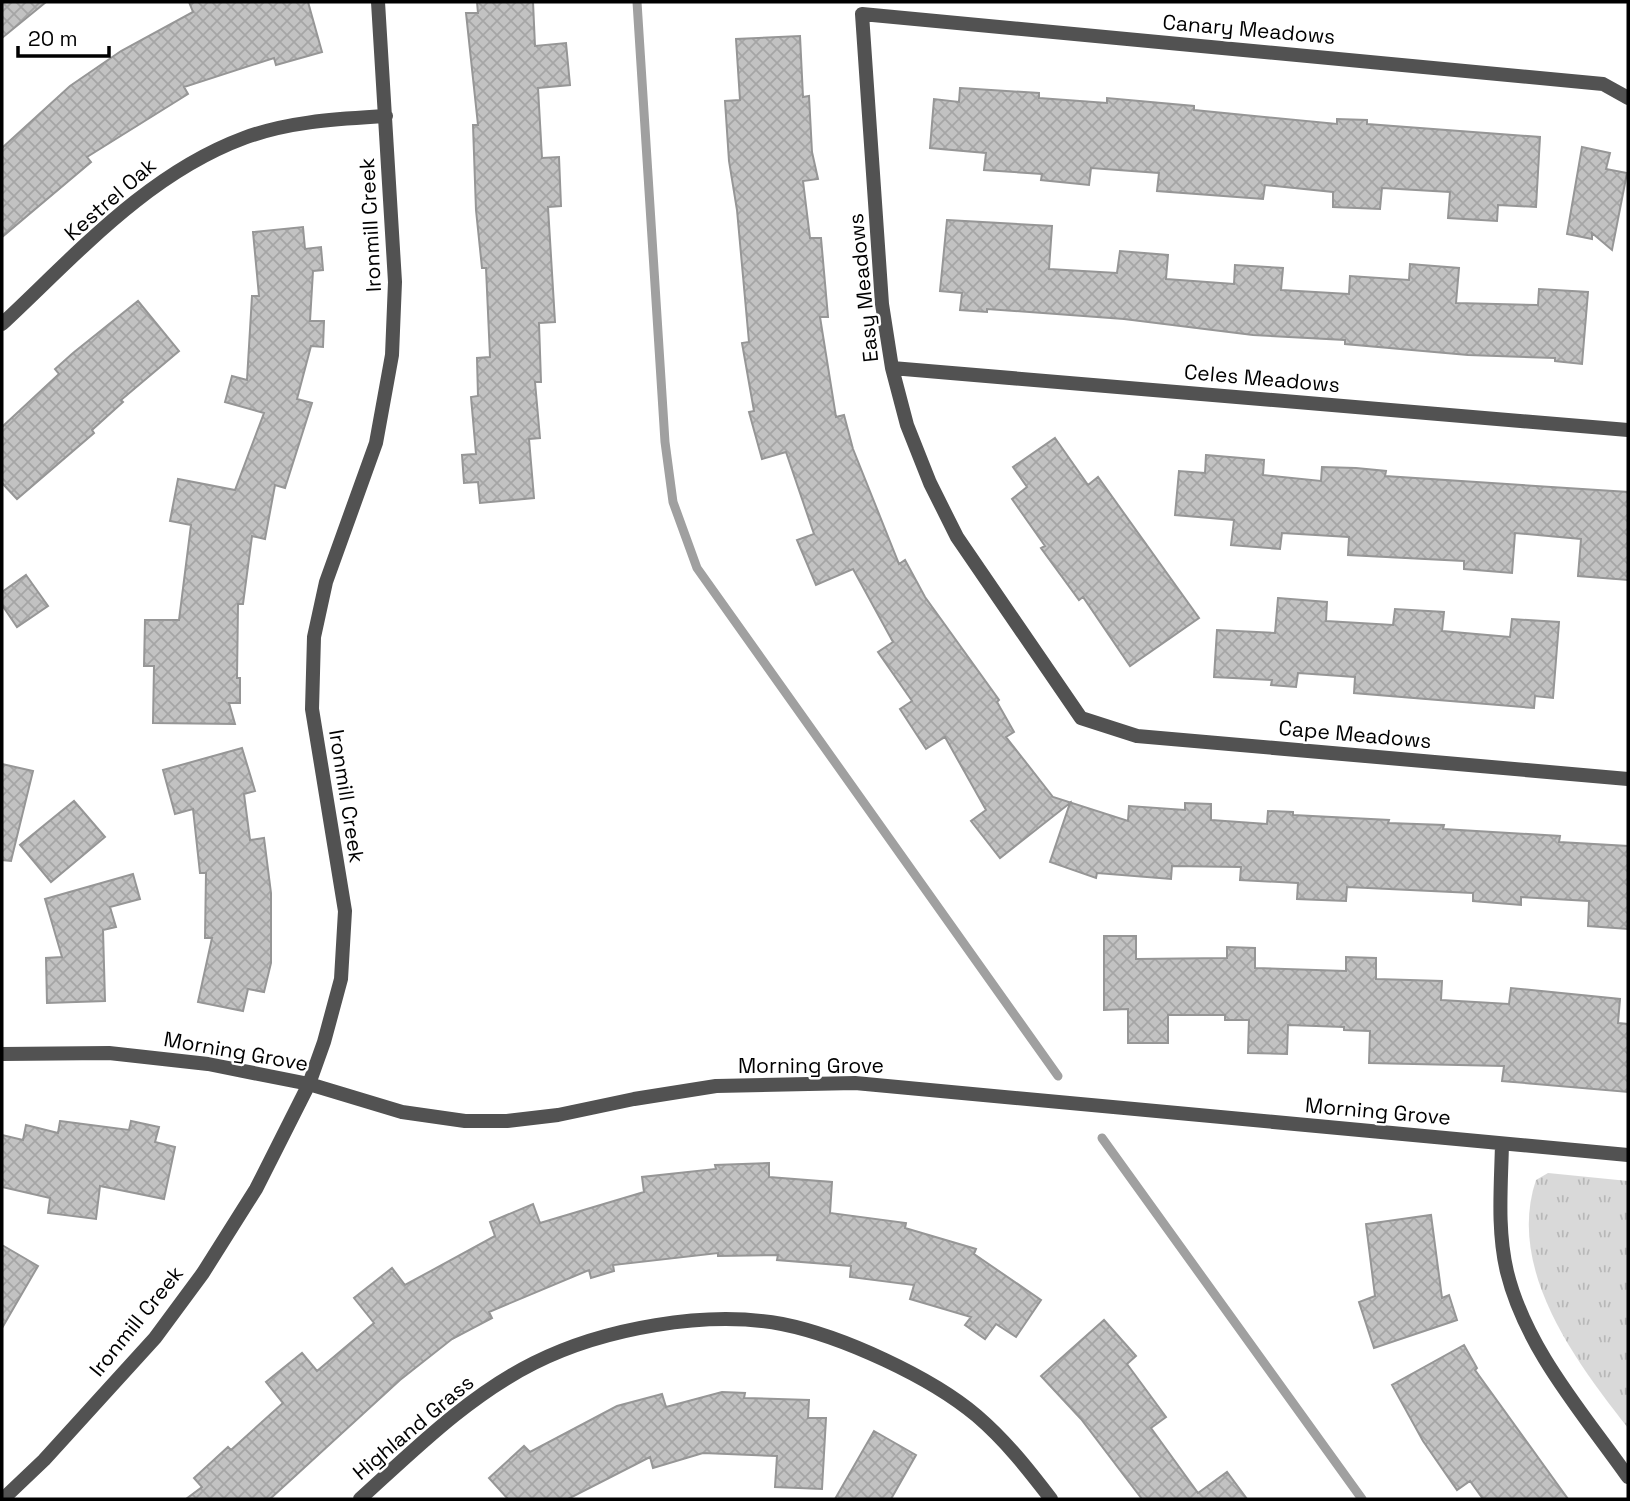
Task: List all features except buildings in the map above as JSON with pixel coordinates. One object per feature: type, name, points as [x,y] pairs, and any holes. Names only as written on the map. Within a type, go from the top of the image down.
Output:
[{"type":"street","name":"Ironmill Creek","points":[[4,1499],[44,1460],[163,1328],[203,1273],[256,1189],[309,1084],[324,1042],[341,979],[345,911],[312,709],[314,637],[326,582],[376,443],[393,355],[395,282],[379,2]]},
{"type":"street","name":"Canary Meadows","points":[[862,14],[1603,84],[1628,98]]},
{"type":"street","name":"Easy Meadows","points":[[862,14],[882,304],[892,368],[907,425],[930,482],[957,537],[1080,718]]},
{"type":"street","name":"Kestrel Oak","points":[[2,324],[143,195],[175,171],[247,136],[308,121],[386,116]]},
{"type":"street","name":"Celes Meadows","points":[[892,368],[1628,430]]},
{"type":"street","name":"Cape Meadows","points":[[1080,718],[1138,736],[1628,779]]},
{"type":"street","name":"Morning Grove","points":[[2,1054],[109,1053],[160,1057],[309,1084],[402,1112],[443,1119],[507,1121],[716,1086],[855,1083],[1628,1155]]},
{"type":"street","points":[[1502,1144],[1502,1243],[1515,1299],[1526,1325],[1552,1370],[1628,1477]]},
{"type":"street","name":"Highland Grass","points":[[360,1499],[433,1432],[500,1382],[535,1362],[575,1346],[659,1323],[735,1322],[782,1324],[877,1356],[922,1380],[976,1415],[1016,1453],[1051,1499]]},
{"type":"green space","points":[[1548,1173],[1628,1181],[1628,1428],[1568,1344],[1551,1313],[1538,1280],[1530,1247],[1529,1214],[1536,1180]]},
{"type":"waterway","points":[[637,2],[665,442],[673,502],[697,568],[1058,1076]]},
{"type":"waterway","points":[[1102,1138],[1362,1499]]}]
